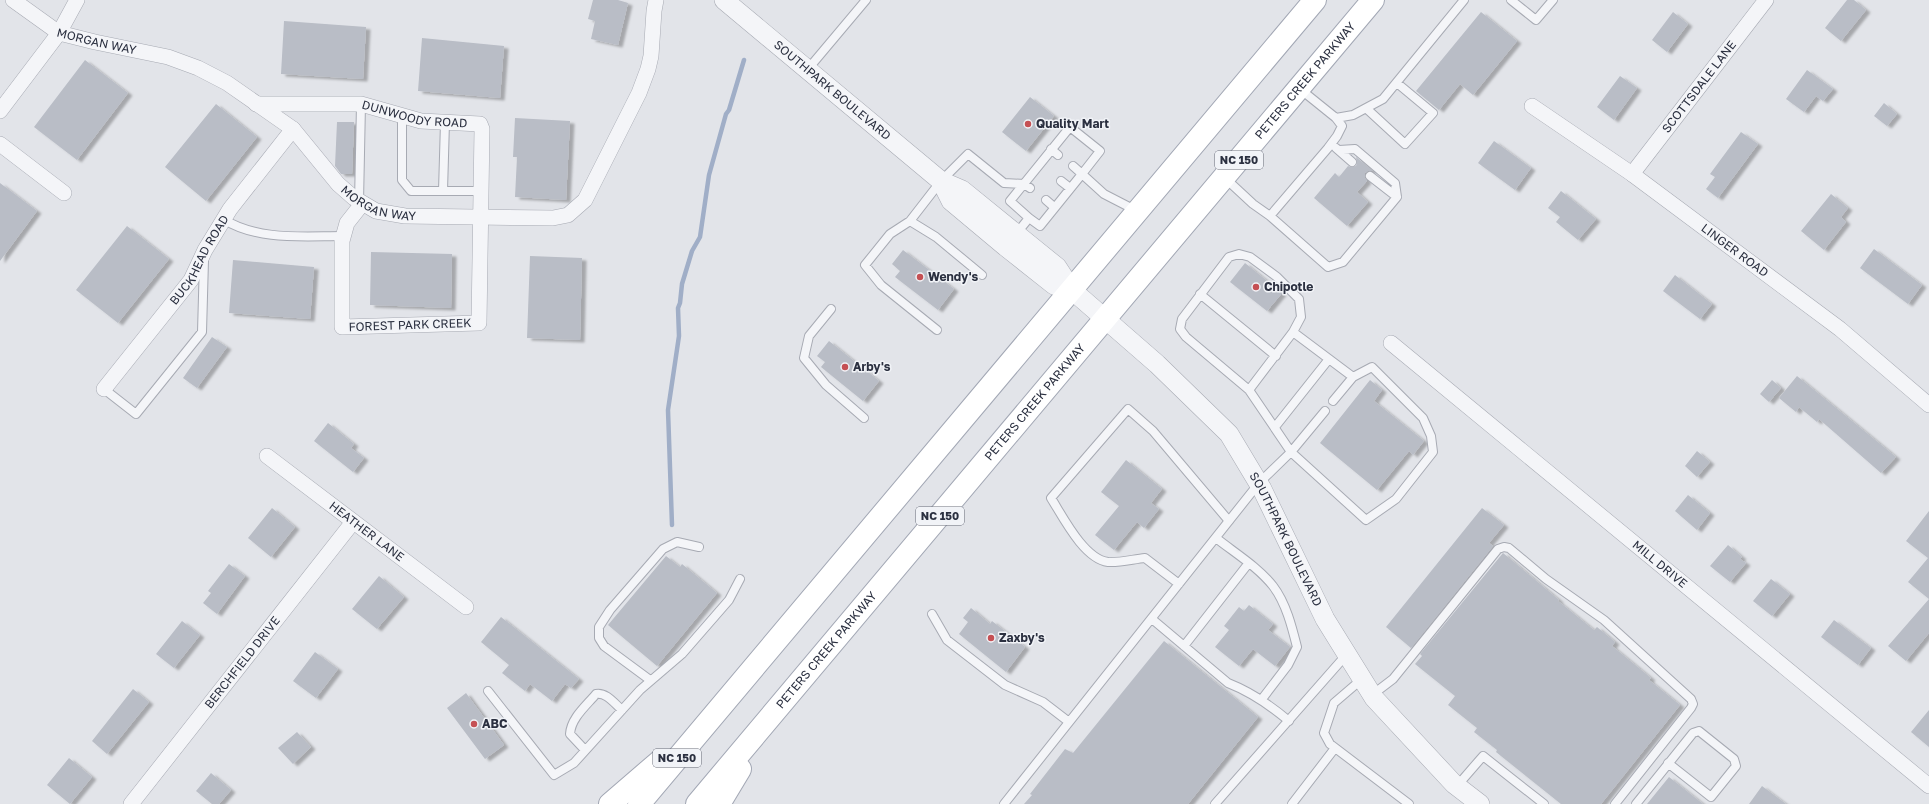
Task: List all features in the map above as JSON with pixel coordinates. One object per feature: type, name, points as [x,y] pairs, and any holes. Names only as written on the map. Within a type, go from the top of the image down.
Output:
[{"type":"main road","name":"NC 150","points":[[638,804],[1315,0]]},
{"type":"main road","name":"PETERS CREEK PARKWAY","points":[[697,804],[1373,0]]},
{"type":"main road","points":[[610,804],[715,712]]},
{"type":"main road","points":[[719,804],[774,712]]},
{"type":"street","name":"MORGAN WAY","points":[[13,0],[59,33],[168,57],[198,68],[227,83],[292,129],[338,184],[361,203],[376,211],[391,214],[481,218],[553,218],[568,215],[585,200],[639,93],[648,69],[651,56],[656,0]]},
{"type":"street","points":[[0,111],[59,33],[77,0]]},
{"type":"street","name":"SOUTHPARK BOULEVARD","points":[[724,0],[941,181],[962,190],[1057,267],[1072,290],[1157,364],[1229,434],[1259,483],[1325,619],[1372,695],[1457,786],[1480,804]]},
{"type":"street","name":"SCOTTSDALE LANE","points":[[1632,174],[1766,0]]},
{"type":"street","name":"DUNWOODY ROAD","points":[[256,104],[361,104],[421,121],[480,124],[482,128],[481,218]]},
{"type":"street","name":"LINGER ROAD","points":[[1532,106],[1632,174],[1840,329],[1929,405]]},
{"type":"street","name":"BUCKHEAD ROAD","points":[[104,389],[191,280],[205,250],[223,219],[292,129]]},
{"type":"street","points":[[0,144],[64,193]]},
{"type":"street","name":"SOUTHPARK BOULEVARD","points":[[941,181],[951,201],[1006,247],[1054,285],[1072,290]]},
{"type":"street","name":"FOREST PARK CREEK","points":[[361,203],[347,223],[343,236],[342,327],[479,323],[481,218]]},
{"type":"street","name":"MILL DRIVE","points":[[1391,343],[1929,786]]},
{"type":"street","name":"HEATHER LANE","points":[[267,456],[466,607]]},
{"type":"street","name":"BERCHFIELD DRIVE","points":[[131,804],[353,522]]},
{"type":"lane","points":[[808,69],[866,0]]},
{"type":"lane","points":[[1336,118],[1353,115],[1383,100],[1464,0]]},
{"type":"lane","points":[[1511,0],[1536,20],[1552,0]]},
{"type":"lane","points":[[1367,109],[1405,144],[1433,113],[1397,83]]},
{"type":"lane","points":[[1270,216],[1331,144],[1342,126],[1336,118],[1299,88]]},
{"type":"lane","points":[[361,104],[361,203]]},
{"type":"lane","points":[[402,116],[402,180],[411,191],[482,191]]},
{"type":"lane","points":[[443,191],[445,122]]},
{"type":"lane","points":[[1070,127],[1100,151],[1040,226],[1010,201],[1027,186],[1055,152],[1070,127]]},
{"type":"lane","points":[[1331,144],[1352,162]]},
{"type":"lane","points":[[1224,177],[1253,204],[1270,216],[1328,267],[1343,262],[1397,197],[1395,183],[1355,149],[1339,150]]},
{"type":"lane","points":[[937,330],[881,285],[865,265],[890,234],[910,220],[941,181],[968,154],[1004,183],[1027,186]]},
{"type":"lane","points":[[1073,166],[1104,194],[1138,211]]},
{"type":"lane","points":[[1370,176],[1397,197]]},
{"type":"lane","points":[[1061,181],[1070,188]]},
{"type":"lane","points":[[1046,200],[1054,207]]},
{"type":"lane","points":[[1016,234],[1029,218]]},
{"type":"lane","points":[[223,219],[237,228],[250,232],[274,235],[343,236]]},
{"type":"lane","points":[[910,220],[936,237],[982,275]]},
{"type":"lane","points":[[104,389],[136,414],[202,332],[205,250]]},
{"type":"lane","points":[[1249,390],[1276,356],[1293,332],[1301,317],[1299,299],[1277,277],[1250,257],[1239,254],[1230,258],[1200,294],[1182,319],[1180,330],[1186,337],[1249,390],[1291,452],[1366,520],[1396,499],[1433,452],[1431,436],[1423,418],[1372,367],[1353,377],[1333,401]]},
{"type":"lane","points":[[1200,294],[1276,356]]},
{"type":"lane","points":[[831,309],[809,336],[804,358],[826,385],[864,418]]},
{"type":"lane","points":[[1293,332],[1353,377]]},
{"type":"lane","points":[[1275,427],[1329,358]]},
{"type":"lane","points":[[1180,584],[1145,558],[1108,562],[1091,554],[1076,537],[1050,498],[1128,409],[1154,431],[1229,521]]},
{"type":"lane","points":[[1004,804],[1259,483],[1291,452],[1325,410]]},
{"type":"lane","points":[[1216,538],[1274,587],[1291,622],[1297,647],[1288,665],[1262,699]]},
{"type":"lane","points":[[650,680],[630,667],[604,646],[599,638],[599,627],[610,610],[663,549],[677,542],[699,547]]},
{"type":"lane","points":[[1372,695],[1393,679],[1498,549],[1504,547],[1509,548],[1546,579],[1604,620],[1691,699],[1693,704],[1691,708],[1615,804]]},
{"type":"lane","points":[[1184,646],[1248,564]]},
{"type":"lane","points":[[488,691],[554,775],[574,763],[650,680],[682,654],[709,625],[729,600],[740,579]]},
{"type":"lane","points":[[932,614],[947,640],[1005,685],[1043,702],[1069,722]]},
{"type":"lane","points":[[1152,619],[1228,683],[1242,688],[1262,699],[1289,721]]},
{"type":"lane","points":[[1215,804],[1347,654]]},
{"type":"lane","points":[[1362,679],[1334,703],[1328,717],[1324,734],[1330,744],[1409,804]]},
{"type":"lane","points":[[585,750],[570,734],[570,727],[596,694],[600,693],[607,696],[622,710]]},
{"type":"lane","points":[[1636,804],[1668,763],[1693,733],[1700,731],[1734,759],[1736,766],[1711,797],[1668,763]]},
{"type":"lane","points":[[1292,804],[1335,748]]},
{"type":"lane","points":[[1457,786],[1483,756],[1544,804]]},
{"type":"building","points":[[593,0],[618,0],[628,3],[618,45],[591,39],[595,21],[588,19]]},
{"type":"building","points":[[1847,0],[1854,0],[1866,10],[1841,41],[1825,28]]},
{"type":"building","points":[[1481,12],[1517,41],[1473,95],[1460,84],[1439,110],[1416,91]]},
{"type":"building","points":[[1673,12],[1688,24],[1667,52],[1652,40]]},
{"type":"building","points":[[284,21],[366,27],[363,79],[281,74]]},
{"type":"building","points":[[422,38],[504,46],[500,98],[418,91]]},
{"type":"building","points":[[85,60],[128,93],[77,160],[34,127]]},
{"type":"building","points":[[1807,70],[1833,89],[1823,101],[1816,96],[1804,112],[1786,99]]},
{"type":"building","points":[[1620,76],[1637,88],[1614,120],[1597,107]]},
{"type":"building","points":[[1030,97],[1054,116],[1026,151],[1002,132]]},
{"type":"building","points":[[1884,103],[1897,114],[1887,126],[1874,116]]},
{"type":"building","points":[[216,104],[257,137],[206,201],[165,167]]},
{"type":"building","points":[[515,118],[570,121],[566,200],[515,197],[517,157],[513,157]]},
{"type":"building","points":[[337,122],[354,122],[352,174],[341,174],[335,166]]},
{"type":"building","points":[[1741,132],[1758,144],[1718,198],[1706,189],[1715,177],[1710,174]]},
{"type":"building","points":[[1494,141],[1531,168],[1515,190],[1478,163]]},
{"type":"building","points":[[1356,157],[1373,171],[1368,171],[1365,173],[1365,178],[1367,181],[1357,192],[1368,202],[1347,226],[1314,198],[1335,173],[1339,177],[1348,166],[1356,166]]},
{"type":"building","points":[[0,183],[37,211],[0,261]]},
{"type":"building","points":[[1561,191],[1596,219],[1578,240],[1556,222],[1560,217],[1548,208]]},
{"type":"building","points":[[1831,194],[1848,208],[1841,217],[1846,222],[1824,250],[1801,231]]},
{"type":"building","points":[[127,226],[169,259],[118,323],[76,290]]},
{"type":"building","points":[[1874,249],[1922,285],[1908,304],[1860,268]]},
{"type":"building","points":[[903,250],[954,289],[938,310],[895,277],[900,271],[892,264]]},
{"type":"building","points":[[371,252],[452,254],[451,308],[370,305]]},
{"type":"building","points":[[530,256],[582,258],[580,340],[527,338]]},
{"type":"building","points":[[233,260],[314,267],[310,319],[229,313]]},
{"type":"building","name":"Chipotle","points":[[1245,263],[1282,293],[1267,311],[1230,282]]},
{"type":"building","points":[[1675,275],[1712,304],[1700,319],[1663,291]]},
{"type":"building","points":[[212,337],[227,347],[197,388],[183,378]]},
{"type":"building","points":[[829,341],[879,381],[863,401],[821,367],[825,362],[817,356]]},
{"type":"building","points":[[1797,376],[1896,457],[1881,473],[1819,419],[1817,422],[1799,407],[1796,412],[1779,398]]},
{"type":"building","points":[[1370,380],[1382,390],[1374,401],[1424,441],[1413,455],[1409,451],[1377,490],[1320,443]]},
{"type":"building","points":[[1772,380],[1781,388],[1769,402],[1760,394]]},
{"type":"building","points":[[328,423],[354,444],[351,448],[364,458],[353,472],[314,441]]},
{"type":"building","points":[[1697,451],[1710,462],[1697,477],[1685,466]]},
{"type":"building","points":[[1126,460],[1162,489],[1151,503],[1159,509],[1144,528],[1137,522],[1114,550],[1095,535],[1119,506],[1101,492]]},
{"type":"building","points":[[1688,495],[1710,513],[1697,530],[1675,511]]},
{"type":"building","points":[[272,508],[295,527],[271,557],[248,538]]},
{"type":"building","points":[[1482,508],[1504,525],[1489,543],[1493,546],[1411,648],[1386,627]]},
{"type":"building","points":[[1929,511],[1929,599],[1908,582],[1928,558],[1906,541]]},
{"type":"building","points":[[1728,545],[1742,557],[1740,559],[1746,563],[1730,582],[1710,566]]},
{"type":"building","points":[[1503,553],[1594,630],[1597,627],[1615,642],[1612,646],[1651,678],[1649,680],[1680,705],[1601,804],[1561,804],[1496,752],[1497,750],[1474,732],[1477,728],[1448,705],[1455,696],[1415,664],[1422,656],[1420,654]]},
{"type":"building","points":[[666,556],[680,567],[682,564],[717,593],[657,666],[608,625]]},
{"type":"building","points":[[229,564],[245,576],[217,614],[203,603],[211,593],[208,591]]},
{"type":"building","points":[[379,576],[404,597],[377,629],[352,609]]},
{"type":"building","points":[[1771,579],[1790,594],[1772,616],[1753,601]]},
{"type":"building","points":[[1929,599],[1929,633],[1906,661],[1888,646]]},
{"type":"building","points":[[1249,605],[1273,624],[1268,630],[1290,647],[1275,666],[1253,649],[1239,666],[1215,647],[1229,630],[1224,626],[1239,607],[1244,611]]},
{"type":"building","points":[[971,608],[990,624],[992,621],[1025,647],[1006,672],[959,634],[968,622],[963,618]]},
{"type":"building","points":[[501,617],[579,679],[571,688],[565,684],[552,701],[530,684],[525,691],[502,673],[509,665],[481,642]]},
{"type":"building","points":[[1834,620],[1871,648],[1858,665],[1821,637]]},
{"type":"building","points":[[182,621],[200,635],[174,668],[156,654]]},
{"type":"building","points":[[1164,641],[1258,717],[1188,804],[1024,804],[1065,749],[1073,753]]},
{"type":"building","points":[[315,652],[338,669],[316,698],[293,681]]},
{"type":"building","points":[[133,689],[149,702],[107,754],[92,741]]},
{"type":"building","points":[[466,693],[504,745],[485,759],[447,708]]},
{"type":"building","points":[[1929,710],[1929,747],[1911,732]]},
{"type":"building","points":[[297,732],[311,747],[293,764],[278,748]]},
{"type":"building","points":[[69,758],[92,777],[70,804],[47,785]]},
{"type":"building","points":[[211,773],[231,790],[219,804],[212,804],[196,791]]},
{"type":"building","points":[[1669,777],[1703,804],[1647,804]]},
{"type":"building","points":[[1762,786],[1786,804],[1749,804]]},
{"type":"waterway","points":[[672,525],[668,410],[679,336],[678,308],[682,284],[692,251],[700,237],[709,175],[726,114],[729,110],[744,60]]},
{"type":"place","name":"Quality Mart","points":[[1028,124]]},
{"type":"place","name":"Wendy's","points":[[920,277]]},
{"type":"place","name":"Chipotle","points":[[1256,287]]},
{"type":"place","name":"Arby's","points":[[845,367]]},
{"type":"place","name":"Zaxby's","points":[[991,638]]},
{"type":"place","name":"ABC","points":[[474,724]]}]
